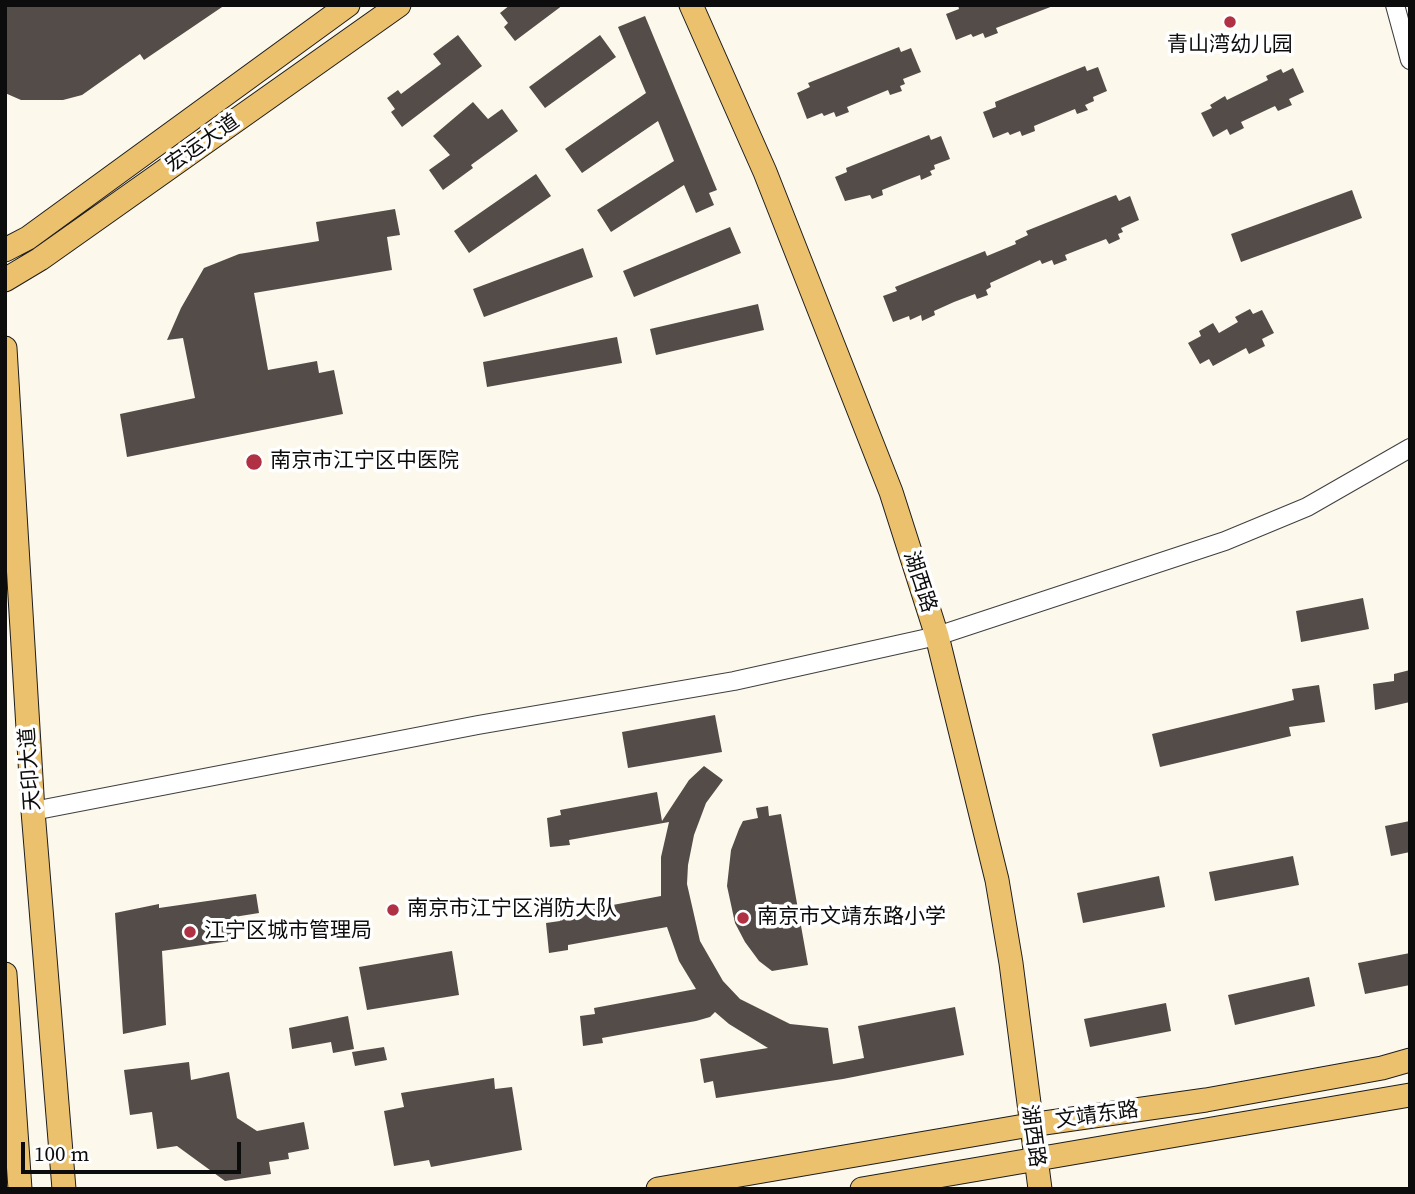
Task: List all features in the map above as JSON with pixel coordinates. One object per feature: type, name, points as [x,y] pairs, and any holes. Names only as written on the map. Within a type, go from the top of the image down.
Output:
[{"type":"main road","name":"宏运大道","points":[[5,250],[28,238],[348,5]]},
{"type":"main road","name":"宏运大道","points":[[5,280],[40,259],[399,5]]},
{"type":"main road","name":"湖西路","points":[[691,5],[765,172],[891,492],[937,636],[998,880],[1040,1189]]},
{"type":"main road","name":"天印大道","points":[[5,348],[33,811],[64,1189]]},
{"type":"main road","points":[[5,974],[20,1189]]},
{"type":"main road","name":"文靖东路","points":[[658,1189],[1030,1125],[1206,1100],[1382,1068],[1410,1060]]},
{"type":"main road","name":"文靖东路","points":[[862,1189],[1410,1095]]},
{"type":"street","points":[[1395,5],[1410,60]]},
{"type":"street","points":[[33,811],[478,725],[734,681],[937,636],[1225,541],[1307,507],[1410,448]]},
{"type":"building","points":[[5,5],[225,5],[144,60],[140,54],[82,95],[63,100],[21,100],[5,93]]},
{"type":"building","points":[[510,5],[563,5],[515,41],[504,27],[508,23],[500,13]]},
{"type":"building","points":[[958,5],[1053,6],[996,28],[998,33],[985,38],[983,33],[956,40],[946,14],[959,9]]},
{"type":"building","points":[[645,16],[717,190],[709,193],[714,205],[696,213],[684,185],[611,232],[597,210],[674,161],[658,121],[582,173],[565,149],[646,93],[618,27]]},
{"type":"building","points":[[458,35],[482,66],[402,127],[391,112],[395,109],[387,98],[398,90],[401,94],[441,64],[433,54]]},
{"type":"building","points":[[600,35],[616,57],[545,108],[529,87]]},
{"type":"building","points":[[899,47],[901,52],[911,48],[921,72],[903,79],[905,84],[900,86],[902,91],[890,95],[888,90],[847,107],[849,112],[836,117],[834,112],[807,119],[797,93],[810,87],[808,83]]},
{"type":"building","points":[[1085,66],[1087,71],[1098,67],[1107,91],[1093,97],[1094,101],[1085,105],[1088,110],[1077,114],[1075,109],[1034,126],[1035,131],[1022,136],[1020,131],[993,138],[983,112],[996,107],[995,102]]},
{"type":"building","points":[[1293,68],[1304,92],[1289,99],[1292,105],[1278,111],[1275,106],[1241,122],[1244,128],[1230,135],[1227,129],[1213,137],[1201,113],[1212,108],[1210,105],[1225,96],[1227,100],[1268,80],[1266,76],[1281,69],[1283,73]]},
{"type":"building","points":[[473,102],[488,119],[502,109],[518,131],[471,165],[473,168],[443,190],[429,170],[450,155],[433,136]]},
{"type":"building","points":[[929,135],[931,140],[941,136],[950,159],[934,165],[935,169],[930,171],[932,175],[921,180],[920,175],[882,190],[883,195],[872,199],[870,195],[845,201],[835,177],[847,172],[846,168]]},
{"type":"building","points":[[536,174],[551,196],[469,253],[454,231]]},
{"type":"building","points":[[1352,190],[1362,218],[1241,262],[1231,234]]},
{"type":"building","points":[[1116,195],[1119,201],[1130,196],[1139,220],[1121,228],[1123,232],[1118,234],[1120,239],[1109,244],[1106,239],[1065,255],[1067,260],[1054,265],[1052,260],[1042,264],[1040,260],[990,283],[991,287],[986,290],[988,295],[977,299],[975,294],[954,302],[934,311],[935,315],[922,321],[921,315],[910,320],[909,316],[893,322],[883,296],[897,291],[895,287],[985,251],[987,256],[1016,244],[1015,241],[1028,235],[1026,231]]},
{"type":"building","points":[[395,209],[400,235],[387,237],[392,270],[254,293],[268,370],[317,361],[319,373],[334,370],[343,414],[127,457],[120,414],[195,398],[183,338],[167,340],[181,308],[204,268],[239,254],[319,241],[316,222]]},
{"type":"building","points":[[730,227],[741,253],[634,297],[623,271]]},
{"type":"building","points":[[583,248],[593,277],[484,317],[473,289]]},
{"type":"building","points":[[758,304],[764,330],[656,355],[650,329]]},
{"type":"building","points":[[1250,309],[1253,314],[1262,310],[1274,333],[1262,339],[1265,346],[1249,354],[1246,348],[1213,366],[1209,359],[1200,364],[1188,343],[1201,336],[1199,331],[1213,323],[1219,333],[1238,322],[1235,317]]},
{"type":"building","points":[[617,337],[622,363],[487,387],[483,362]]},
{"type":"building","points":[[1363,598],[1369,629],[1301,642],[1296,611]]},
{"type":"building","points":[[1410,670],[1410,702],[1375,710],[1373,684],[1394,681],[1394,674]]},
{"type":"building","points":[[1319,685],[1325,722],[1289,727],[1291,736],[1160,767],[1152,734],[1294,700],[1292,689]]},
{"type":"building","points":[[715,715],[722,752],[628,768],[622,732]]},
{"type":"building","points":[[704,766],[723,780],[706,803],[694,835],[687,884],[700,941],[723,981],[740,999],[790,1024],[828,1028],[833,1064],[864,1058],[858,1026],[955,1007],[964,1055],[843,1079],[716,1098],[713,1081],[704,1083],[700,1059],[768,1048],[715,1012],[710,1017],[696,1021],[602,1038],[603,1043],[583,1046],[580,1016],[595,1014],[594,1008],[696,989],[679,961],[667,927],[568,945],[568,950],[549,953],[546,923],[560,921],[559,915],[661,896],[661,857],[669,822],[569,840],[570,845],[550,847],[547,818],[561,815],[560,810],[657,792],[662,821],[689,780]]},
{"type":"building","points":[[768,806],[769,816],[781,814],[808,965],[772,971],[759,961],[745,942],[735,923],[727,886],[731,850],[743,821],[758,818],[756,808]]},
{"type":"building","points":[[1410,821],[1410,852],[1391,856],[1385,826]]},
{"type":"building","points":[[1293,856],[1299,885],[1215,901],[1209,872]]},
{"type":"building","points":[[1159,876],[1165,907],[1083,923],[1077,893]]},
{"type":"building","points":[[256,894],[259,913],[234,917],[237,940],[162,951],[166,1025],[123,1034],[115,913],[159,904],[159,908]]},
{"type":"building","points":[[452,951],[459,995],[367,1010],[359,967]]},
{"type":"building","points":[[1410,953],[1410,985],[1365,994],[1358,963]]},
{"type":"building","points":[[1309,977],[1315,1006],[1235,1025],[1228,995]]},
{"type":"building","points":[[1166,1003],[1171,1031],[1090,1047],[1084,1019]]},
{"type":"building","points":[[348,1016],[354,1049],[333,1053],[331,1042],[292,1049],[289,1028]]},
{"type":"building","points":[[384,1047],[387,1060],[355,1066],[352,1052]]},
{"type":"building","points":[[189,1062],[191,1080],[229,1072],[237,1118],[257,1131],[304,1122],[309,1149],[288,1153],[289,1159],[269,1162],[271,1174],[225,1181],[177,1146],[157,1149],[152,1112],[130,1115],[124,1070]]},
{"type":"building","points":[[494,1078],[495,1089],[512,1087],[522,1150],[431,1167],[429,1160],[394,1166],[384,1111],[404,1107],[401,1093]]},
{"type":"place","name":"青山湾幼儿园","points":[[1230,22]]},
{"type":"place","name":"南京市江宁区中医院","points":[[254,462]]},
{"type":"place","name":"南京市江宁区消防大队","points":[[393,910]]},
{"type":"place","name":"南京市文靖东路小学","points":[[743,918]]},
{"type":"place","name":"江宁区城市管理局","points":[[190,932]]}]
